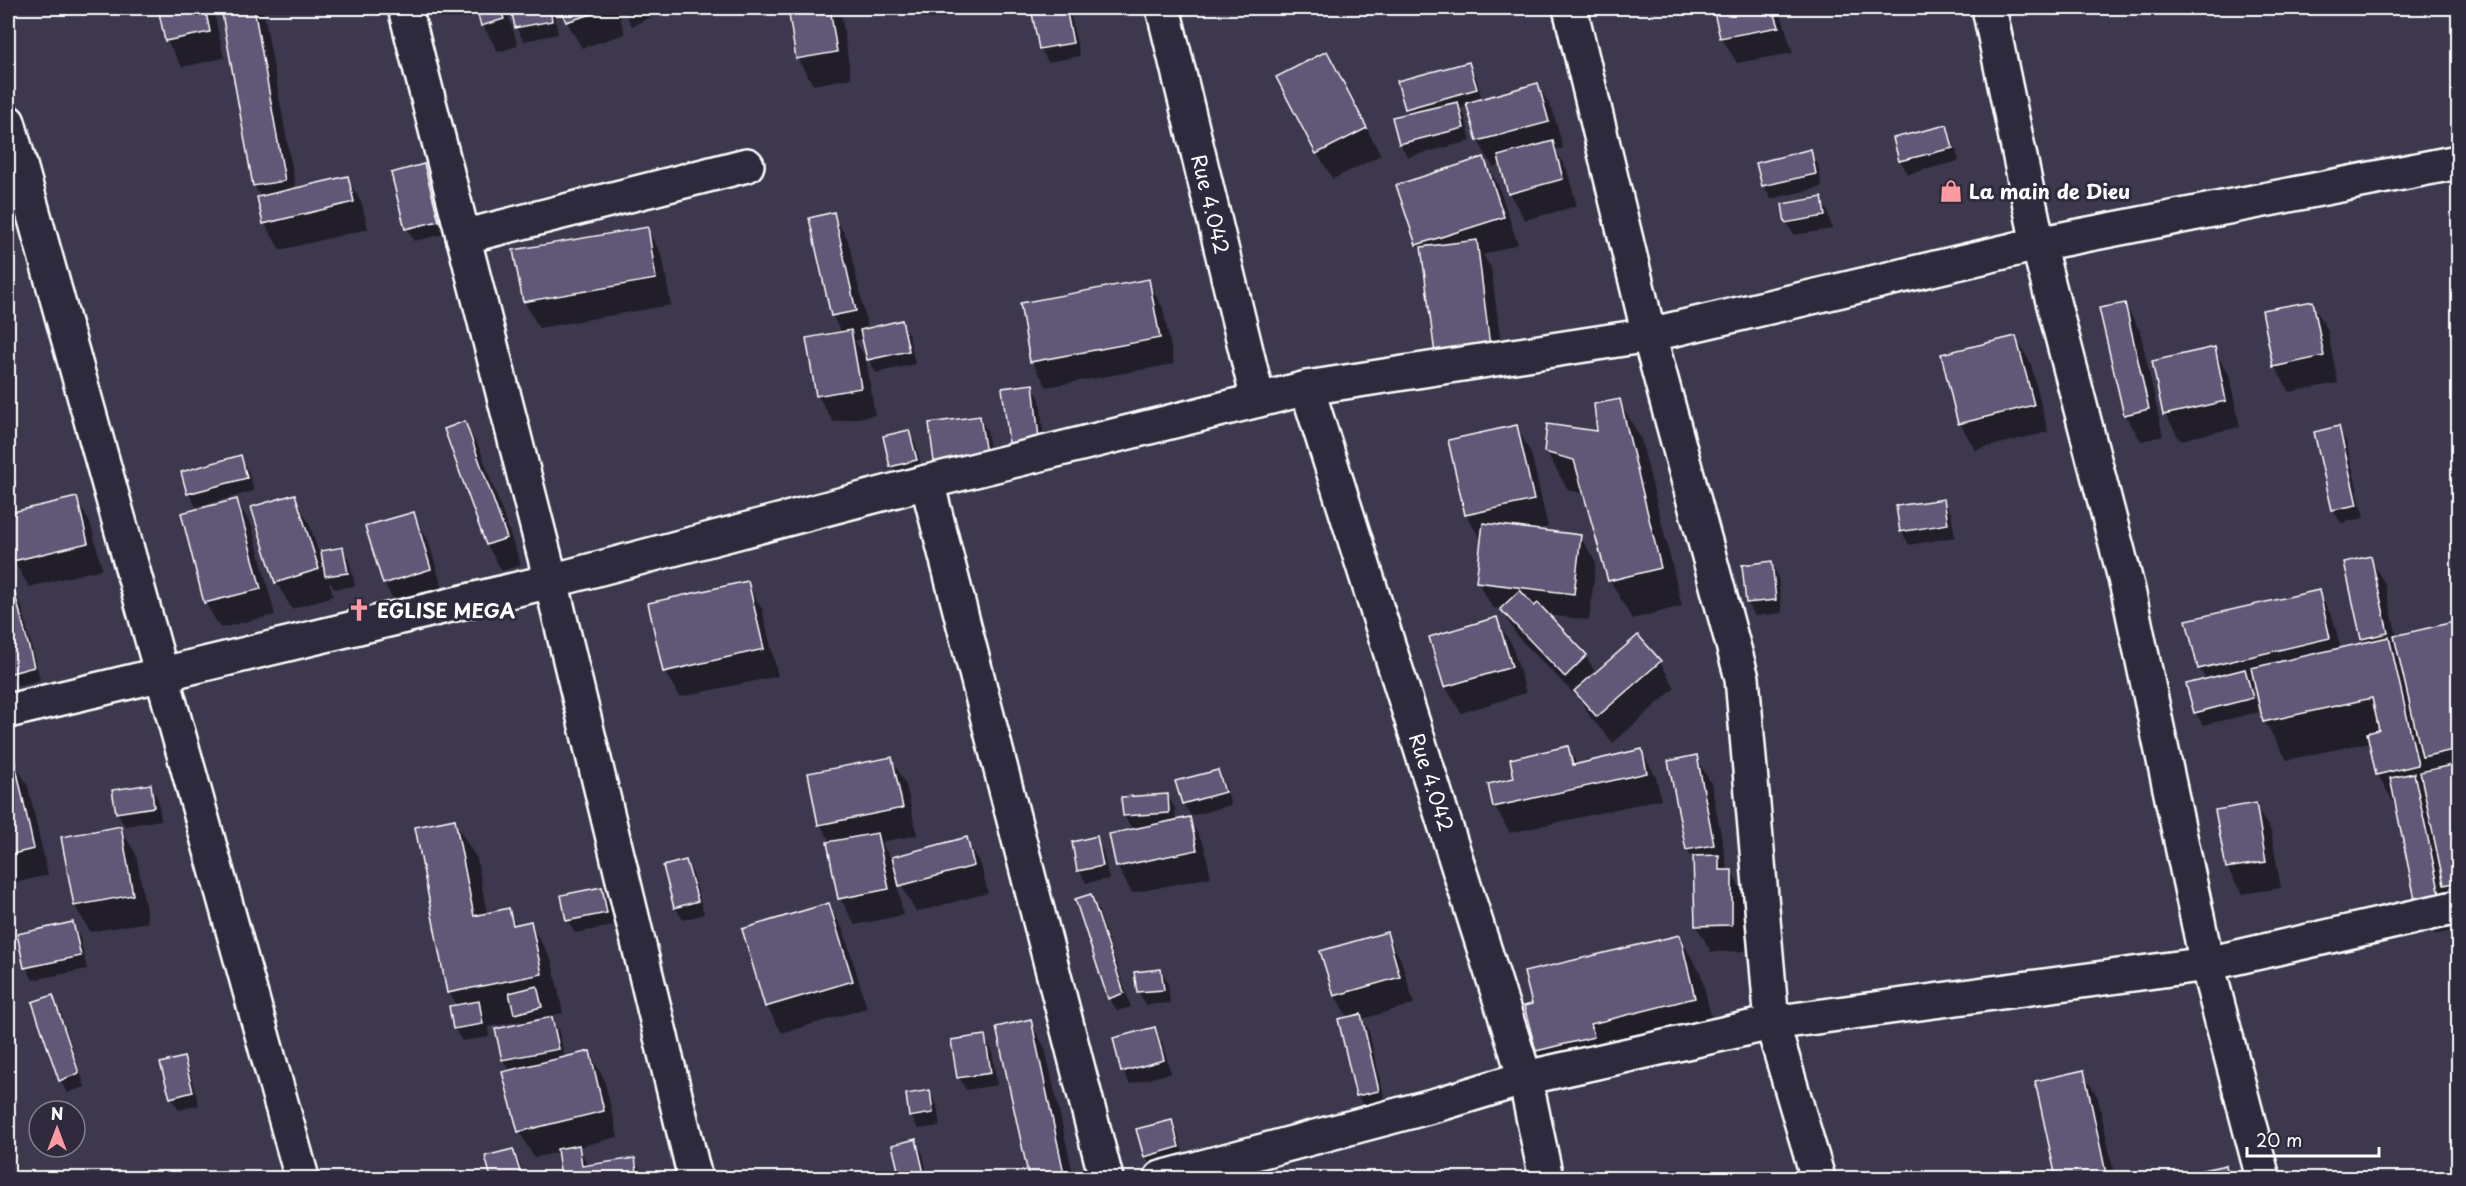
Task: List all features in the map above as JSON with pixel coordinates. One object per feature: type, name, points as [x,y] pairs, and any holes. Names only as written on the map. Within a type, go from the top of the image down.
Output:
[{"type":"street","points":[[405,8],[551,581],[695,1179]]},
{"type":"street","name":"Rue 4.042","points":[[1163,8],[1258,400]]},
{"type":"street","points":[[1570,8],[1649,335],[1742,678],[1772,1023],[1818,1179]]},
{"type":"street","points":[[1989,8],[2038,244],[2128,590],[2208,964],[2263,1179]]},
{"type":"street","points":[[8,122],[302,1179]]},
{"type":"street","points":[[8,711],[551,581],[927,482],[1307,388],[1649,335],[2038,244],[2458,162]]},
{"type":"street","points":[[463,237],[747,165]]},
{"type":"street","name":"Rue 4.042","points":[[1307,388],[1525,1078],[1546,1179]]},
{"type":"street","points":[[927,482],[1106,1179]]},
{"type":"street","points":[[1161,1179],[1432,1106],[1525,1078],[1772,1023],[2208,964],[2458,907]]},
{"type":"building","points":[[158,8],[205,8],[210,32],[165,41]]},
{"type":"building","points":[[221,8],[254,8],[285,181],[253,186]]},
{"type":"building","points":[[476,8],[500,8],[504,19],[481,26]]},
{"type":"building","points":[[511,8],[550,8],[552,21],[515,28]]},
{"type":"building","points":[[560,8],[611,8],[566,22]]},
{"type":"building","points":[[788,8],[830,8],[837,52],[796,59]]},
{"type":"building","points":[[1031,8],[1066,8],[1073,43],[1039,49]]},
{"type":"building","points":[[1713,8],[1773,8],[1779,27],[1720,38]]},
{"type":"building","points":[[1327,51],[1367,128],[1316,154],[1276,77]]},
{"type":"building","points":[[1469,62],[1477,89],[1405,109],[1397,81]]},
{"type":"building","points":[[1538,83],[1549,122],[1477,141],[1466,103]]},
{"type":"building","points":[[1458,102],[1464,128],[1399,144],[1392,117]]},
{"type":"building","points":[[1947,125],[1953,148],[1899,161],[1893,138]]},
{"type":"building","points":[[1553,141],[1563,179],[1508,194],[1498,156]]},
{"type":"building","points":[[1811,149],[1816,174],[1762,186],[1756,163]]},
{"type":"building","points":[[1484,157],[1504,217],[1416,245],[1396,185]]},
{"type":"building","points":[[424,164],[439,221],[405,229],[391,173]]},
{"type":"building","points":[[348,176],[354,202],[263,224],[257,197]]},
{"type":"building","points":[[1822,197],[1825,216],[1785,223],[1782,204]]},
{"type":"building","points":[[834,212],[856,311],[831,316],[809,218]]},
{"type":"building","points":[[648,227],[656,279],[523,302],[513,250]]},
{"type":"building","points":[[1477,240],[1490,347],[1435,354],[1421,247]]},
{"type":"building","points":[[1149,279],[1160,338],[1030,362],[1020,303]]},
{"type":"building","points":[[2313,301],[2324,356],[2273,367],[2262,310]]},
{"type":"building","points":[[2125,303],[2149,409],[2124,415],[2099,308]]},
{"type":"building","points":[[902,320],[909,351],[867,360],[860,330]]},
{"type":"building","points":[[851,330],[861,388],[816,396],[806,338]]},
{"type":"building","points":[[2016,336],[2034,405],[1958,424],[1941,354]]},
{"type":"building","points":[[2215,347],[2226,401],[2163,415],[2152,361]]},
{"type":"building","points":[[1033,384],[1039,439],[1009,443],[1002,388]]},
{"type":"building","points":[[1620,399],[1661,568],[1608,581],[1574,460],[1544,452],[1547,424],[1597,431],[1594,404]]},
{"type":"building","points":[[980,416],[986,454],[934,462],[929,423]]},
{"type":"building","points":[[465,421],[507,538],[486,545],[444,429]]},
{"type":"building","points":[[1517,425],[1534,500],[1465,515],[1448,440]]},
{"type":"building","points":[[2339,426],[2357,505],[2332,510],[2314,432]]},
{"type":"building","points":[[909,430],[917,460],[890,467],[883,436]]},
{"type":"building","points":[[241,455],[247,478],[187,494],[181,472]]},
{"type":"building","points":[[295,494],[319,569],[275,583],[251,507]]},
{"type":"building","points":[[77,497],[88,543],[13,561],[8,540],[8,513]]},
{"type":"building","points":[[237,499],[261,589],[204,603],[181,513]]},
{"type":"building","points":[[1944,499],[1948,524],[1900,532],[1896,506]]},
{"type":"building","points":[[414,512],[431,569],[383,584],[365,526]]},
{"type":"building","points":[[1483,523],[1581,535],[1574,594],[1476,582]]},
{"type":"building","points":[[343,547],[348,573],[325,576],[321,551]]},
{"type":"building","points":[[2371,556],[2388,633],[2361,639],[2344,562]]},
{"type":"building","points":[[1772,561],[1776,600],[1746,603],[1742,565]]},
{"type":"building","points":[[748,581],[764,649],[663,672],[648,603]]},
{"type":"building","points":[[14,590],[34,667],[8,674],[8,591]]},
{"type":"building","points":[[1520,590],[1534,606],[1538,603],[1587,655],[1565,677],[1500,609]]},
{"type":"building","points":[[2319,590],[2330,638],[2198,669],[2186,620]]},
{"type":"building","points":[[1497,617],[1512,667],[1444,687],[1429,637]]},
{"type":"building","points":[[2458,621],[2458,749],[2422,757],[2394,636]]},
{"type":"building","points":[[1638,635],[1661,661],[1597,717],[1574,691]]},
{"type":"building","points":[[2389,637],[2418,765],[2376,775],[2367,733],[2379,730],[2372,698],[2263,722],[2251,668]]},
{"type":"building","points":[[2245,669],[2253,698],[2194,713],[2186,684]]},
{"type":"building","points":[[1568,746],[1573,765],[1642,749],[1647,773],[1493,807],[1488,784],[1514,778],[1510,759]]},
{"type":"building","points":[[1697,755],[1714,845],[1686,850],[1668,761]]},
{"type":"building","points":[[892,757],[903,808],[818,825],[808,773]]},
{"type":"building","points":[[14,758],[34,849],[8,855],[8,759]]},
{"type":"building","points":[[2452,765],[2458,797],[2458,882],[2444,885],[2420,772]]},
{"type":"building","points":[[1218,770],[1225,792],[1182,804],[1175,781]]},
{"type":"building","points":[[2414,773],[2442,904],[2417,909],[2390,778]]},
{"type":"building","points":[[151,784],[154,807],[116,813],[112,790]]},
{"type":"building","points":[[1168,794],[1169,813],[1123,816],[1121,797]]},
{"type":"building","points":[[2256,803],[2266,862],[2226,868],[2215,810]]},
{"type":"building","points":[[1190,817],[1197,850],[1116,867],[1109,834]]},
{"type":"building","points":[[455,819],[474,916],[509,908],[513,925],[531,921],[542,974],[447,993],[415,827]]},
{"type":"building","points":[[121,826],[133,895],[74,906],[61,837]]},
{"type":"building","points":[[877,833],[889,889],[838,899],[827,842]]},
{"type":"building","points":[[1097,836],[1103,866],[1077,871],[1072,842]]},
{"type":"building","points":[[967,837],[974,866],[899,886],[892,857]]},
{"type":"building","points":[[1719,855],[1719,870],[1732,870],[1732,925],[1695,926],[1693,856]]},
{"type":"building","points":[[686,860],[698,901],[674,908],[663,866]]},
{"type":"building","points":[[602,887],[607,913],[566,921],[561,895]]},
{"type":"building","points":[[1091,894],[1124,993],[1108,999],[1075,899]]},
{"type":"building","points":[[829,903],[853,981],[765,1007],[742,929]]},
{"type":"building","points":[[73,922],[81,956],[24,968],[17,934]]},
{"type":"building","points":[[1387,932],[1400,977],[1334,996],[1320,951]]},
{"type":"building","points":[[1680,935],[1695,998],[1591,1024],[1594,1037],[1536,1051],[1524,1006],[1532,1004],[1524,972]]},
{"type":"building","points":[[1161,969],[1164,990],[1137,992],[1134,972]]},
{"type":"building","points":[[537,986],[542,1007],[514,1014],[509,993]]},
{"type":"building","points":[[53,995],[79,1073],[59,1081],[32,1002]]},
{"type":"building","points":[[479,1001],[483,1024],[453,1029],[449,1006]]},
{"type":"building","points":[[1361,1014],[1379,1091],[1356,1096],[1338,1019]]},
{"type":"building","points":[[552,1017],[559,1049],[502,1060],[495,1029]]},
{"type":"building","points":[[1031,1019],[1065,1178],[1029,1178],[996,1027]]},
{"type":"building","points":[[1155,1027],[1164,1060],[1121,1072],[1113,1038]]},
{"type":"building","points":[[985,1035],[991,1073],[957,1078],[951,1040]]},
{"type":"building","points":[[590,1051],[604,1111],[518,1132],[502,1072]]},
{"type":"building","points":[[184,1057],[193,1092],[170,1098],[160,1063]]},
{"type":"building","points":[[2084,1070],[2107,1178],[2056,1178],[2035,1081]]},
{"type":"building","points":[[930,1090],[933,1113],[909,1117],[906,1094]]},
{"type":"building","points":[[1172,1120],[1179,1147],[1144,1157],[1136,1129]]},
{"type":"building","points":[[916,1139],[925,1178],[900,1178],[892,1145]]},
{"type":"building","points":[[579,1145],[582,1166],[635,1158],[638,1178],[561,1178],[557,1149]]},
{"type":"building","points":[[513,1149],[522,1178],[491,1178],[485,1156]]},
{"type":"building","points":[[2226,1165],[2229,1178],[2166,1178]]},
{"type":"place","name":"La main de Dieu","points":[[1951,191]]},
{"type":"place","name":"EGLISE MEGA","points":[[359,610]]}]
